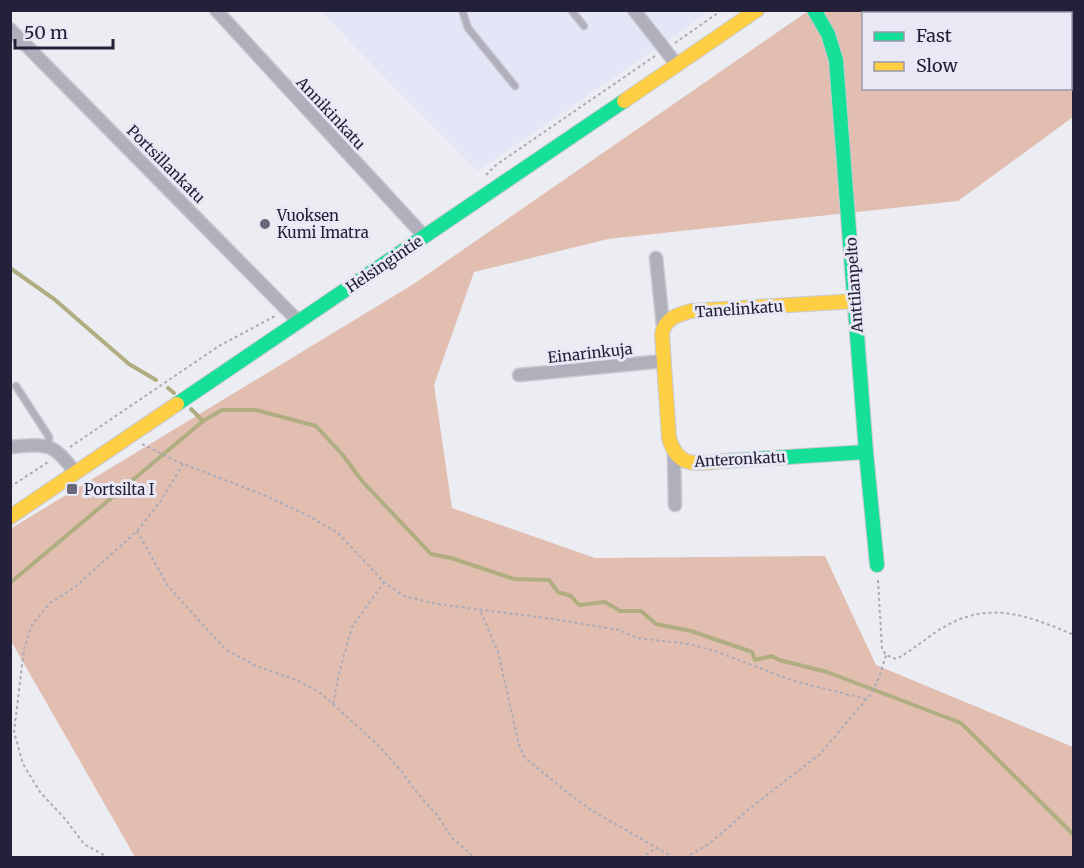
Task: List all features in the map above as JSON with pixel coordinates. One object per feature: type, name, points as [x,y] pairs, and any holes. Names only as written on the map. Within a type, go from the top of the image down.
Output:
[{"type":"street","name":"Annikinkatu","points":[[216,10],[424,236]]},
{"type":"street","points":[[634,10],[676,65]]},
{"type":"street","name":"Helsingintie","points":[[10,517],[757,10]]},
{"type":"street","name":"Anttilanpelto","points":[[814,10],[828,28],[836,60],[877,566]]},
{"type":"street","name":"Portsillankatu","points":[[10,29],[299,322]]},
{"type":"street","points":[[656,258],[664,361]]},
{"type":"street","name":"Tanelinkatu","points":[[663,325],[673,315],[691,311],[856,301]]},
{"type":"street","name":"Anteronkatu","points":[[664,361],[669,438],[674,454],[683,461],[693,463],[866,452]]},
{"type":"street","name":"Einarinkuja","points":[[519,375],[664,361]]},
{"type":"street","points":[[10,447],[48,446],[60,453],[76,473]]},
{"type":"street","points":[[674,454],[675,505]]},
{"type":"lane","points":[[462,10],[468,28],[515,86]]},
{"type":"lane","points":[[571,10],[584,26]]},
{"type":"lane","points":[[16,386],[49,437],[48,446]]},
{"type":"path","points":[[479,181],[496,165],[722,10]]},
{"type":"path","points":[[10,488],[219,346],[249,328],[289,310]]},
{"type":"path","points":[[130,437],[183,464],[266,496],[309,516],[338,533],[384,582],[404,596],[481,611],[560,620],[619,630],[637,638],[689,644],[715,651],[794,681],[866,699]]},
{"type":"path","points":[[109,858],[84,844],[40,792],[23,765],[14,732],[24,649],[32,625],[50,603],[75,586],[137,531],[160,502],[183,464]]},
{"type":"path","points":[[137,531],[168,586],[225,649],[256,666],[296,680],[319,692],[378,745],[437,815],[452,838],[476,858]]},
{"type":"path","points":[[877,566],[882,649],[886,655],[896,659],[958,619],[983,613],[1022,615],[1074,635]]},
{"type":"path","points":[[333,704],[351,627],[384,582]]},
{"type":"path","points":[[481,611],[498,652],[519,745],[525,758],[591,810],[674,858]]},
{"type":"path","points":[[685,858],[709,844],[749,809],[820,754],[866,699],[879,678],[886,655]]},
{"type":"path","points":[[641,858],[656,848]]},
{"type":"shaded area","points":[[321,11],[710,11],[478,171]]},
{"type":"shaded area","points":[[808,11],[1073,11],[1073,117],[958,201],[608,239],[474,272],[434,385],[452,508],[595,558],[825,556],[876,665],[1073,747],[1073,857],[135,857],[11,641],[10,529],[412,285]]},
{"type":"waterway","points":[[10,268],[54,299],[129,364],[156,380]]},
{"type":"waterway","points":[[168,388],[174,393]]},
{"type":"waterway","points":[[191,409],[203,421]]},
{"type":"waterway","points":[[10,583],[203,421],[222,410],[256,410],[316,426],[342,454],[362,481],[431,554],[451,558],[514,579],[549,580],[558,592],[571,596],[579,605],[605,602],[620,611],[641,611],[656,624],[691,631],[752,652],[755,660],[772,656],[779,660],[827,672],[961,723],[1074,835]]},
{"type":"traffic: fast","points":[[814,10],[828,34],[836,60],[866,452],[877,565]]},
{"type":"traffic: fast","points":[[177,404],[624,101]]},
{"type":"traffic: fast","points":[[725,461],[866,452]]},
{"type":"traffic: slow","points":[[624,101],[757,10]]},
{"type":"traffic: slow","points":[[725,461],[690,462],[684,460],[673,448],[669,438],[662,334],[666,324],[676,316],[691,311],[856,301]]},
{"type":"traffic: slow","points":[[10,517],[177,404]]},
{"type":"place","name":"Vuoksen Kumi Imatra","points":[[265,224]]},
{"type":"place","name":"Portsilta I","points":[[72,489]]}]
